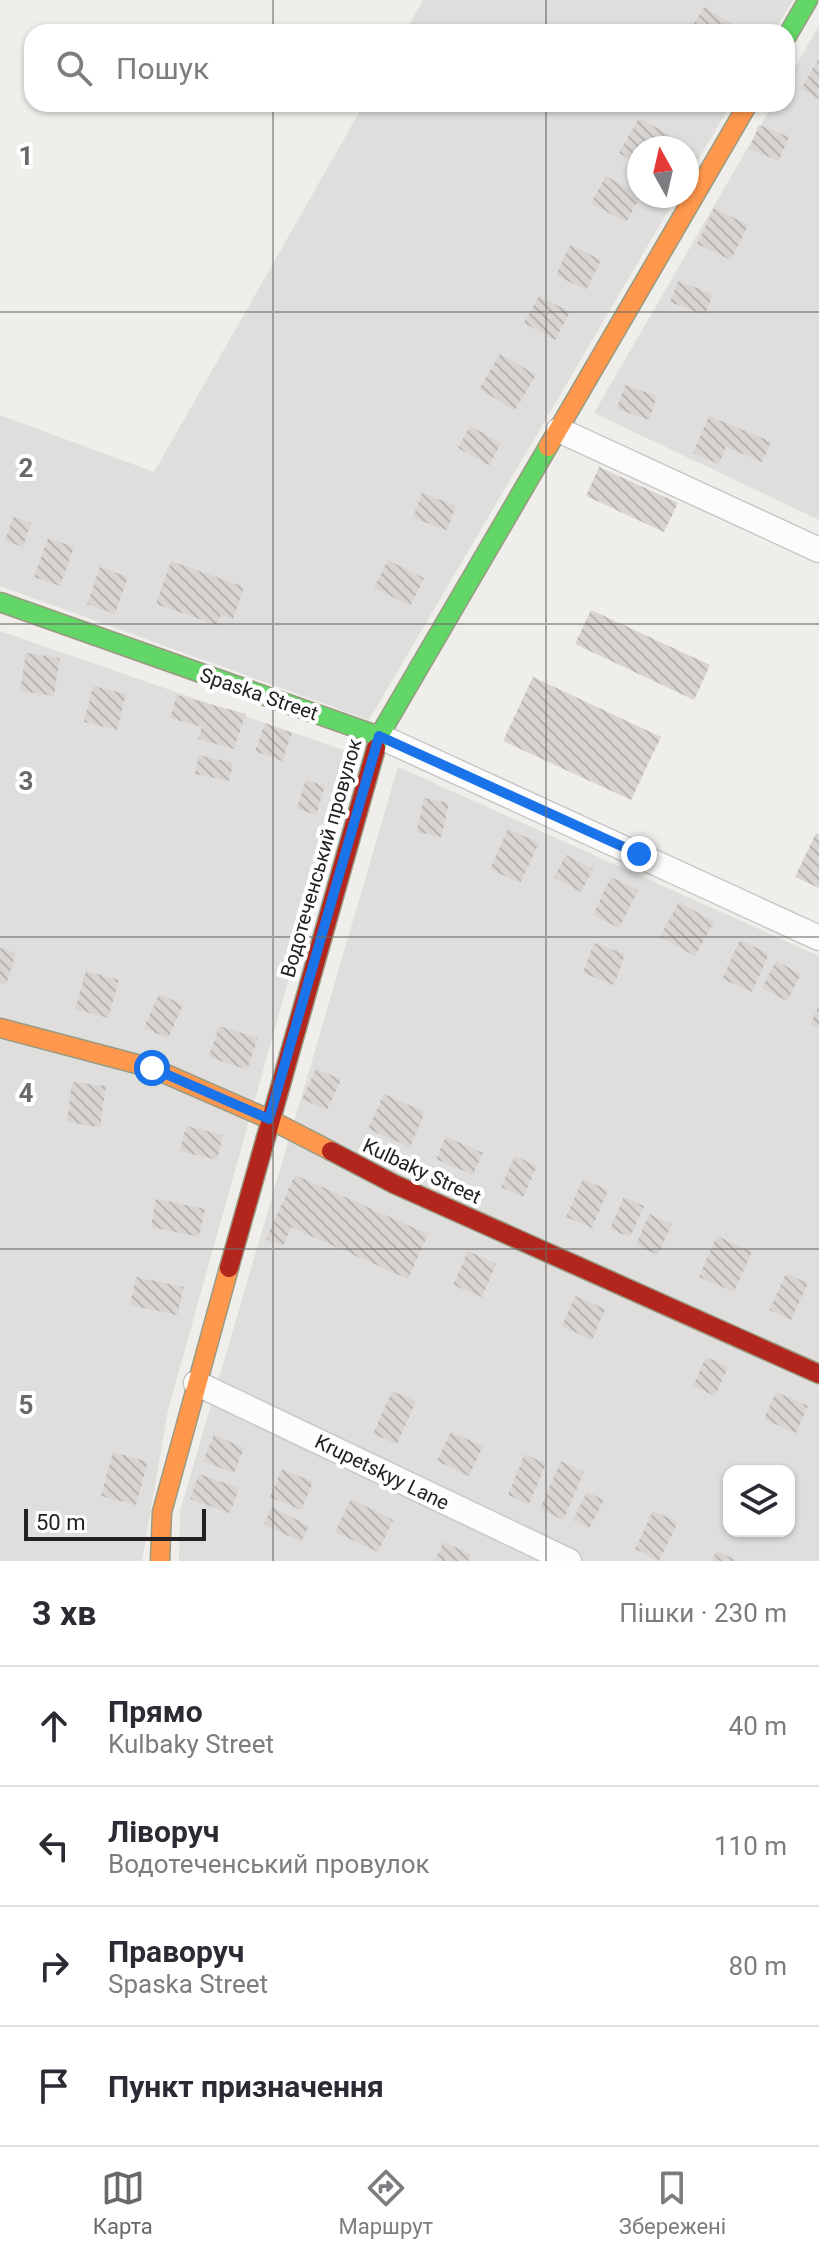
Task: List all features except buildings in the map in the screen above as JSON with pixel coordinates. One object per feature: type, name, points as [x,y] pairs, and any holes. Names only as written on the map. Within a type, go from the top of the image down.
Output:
[{"type":"street","name":"Водотеченський провулок","points":[[160,1561],[162,1512],[196,1383],[379,736],[743,112]]},
{"type":"street","points":[[559,430],[819,550]]},
{"type":"street","name":"Spaska Street","points":[[0,602],[379,736],[819,938]]},
{"type":"street","name":"Kulbaky Street","points":[[0,1028],[152,1068],[269,1119],[394,1184],[819,1374]]},
{"type":"street","name":"Krupetskyy Lane","points":[[196,1383],[569,1561]]},
{"type":"shaded area","points":[[423,0],[793,0],[779,24],[410,24]]},
{"type":"shaded area","points":[[819,25],[819,520],[594,413],[768,112],[795,112],[795,67]]},
{"type":"shaded area","points":[[359,112],[726,112],[699,159],[699,136],[627,136],[627,208],[670,208],[369,720],[0,586],[0,415],[154,472]]},
{"type":"shaded area","points":[[0,631],[352,753],[168,1410],[142,1561],[0,1561]]},
{"type":"shaded area","points":[[398,767],[819,956],[819,1561],[179,1561],[180,1511]]},
{"type":"traffic: fast","points":[[794,24],[808,0]]},
{"type":"traffic: fast","points":[[376,748],[379,736],[548,447]]},
{"type":"traffic: fast","points":[[0,602],[379,736]]},
{"type":"traffic: slow","points":[[548,447],[743,112]]},
{"type":"traffic: slow","points":[[0,1028],[152,1068],[269,1119],[331,1151]]},
{"type":"traffic: slow","points":[[160,1561],[162,1512],[229,1268]]},
{"type":"traffic: jam","points":[[229,1268],[376,748]]},
{"type":"traffic: jam","points":[[331,1151],[394,1184],[819,1374]]},
{"type":"route","points":[[152,1068],[269,1119],[379,736],[639,854]]}]
